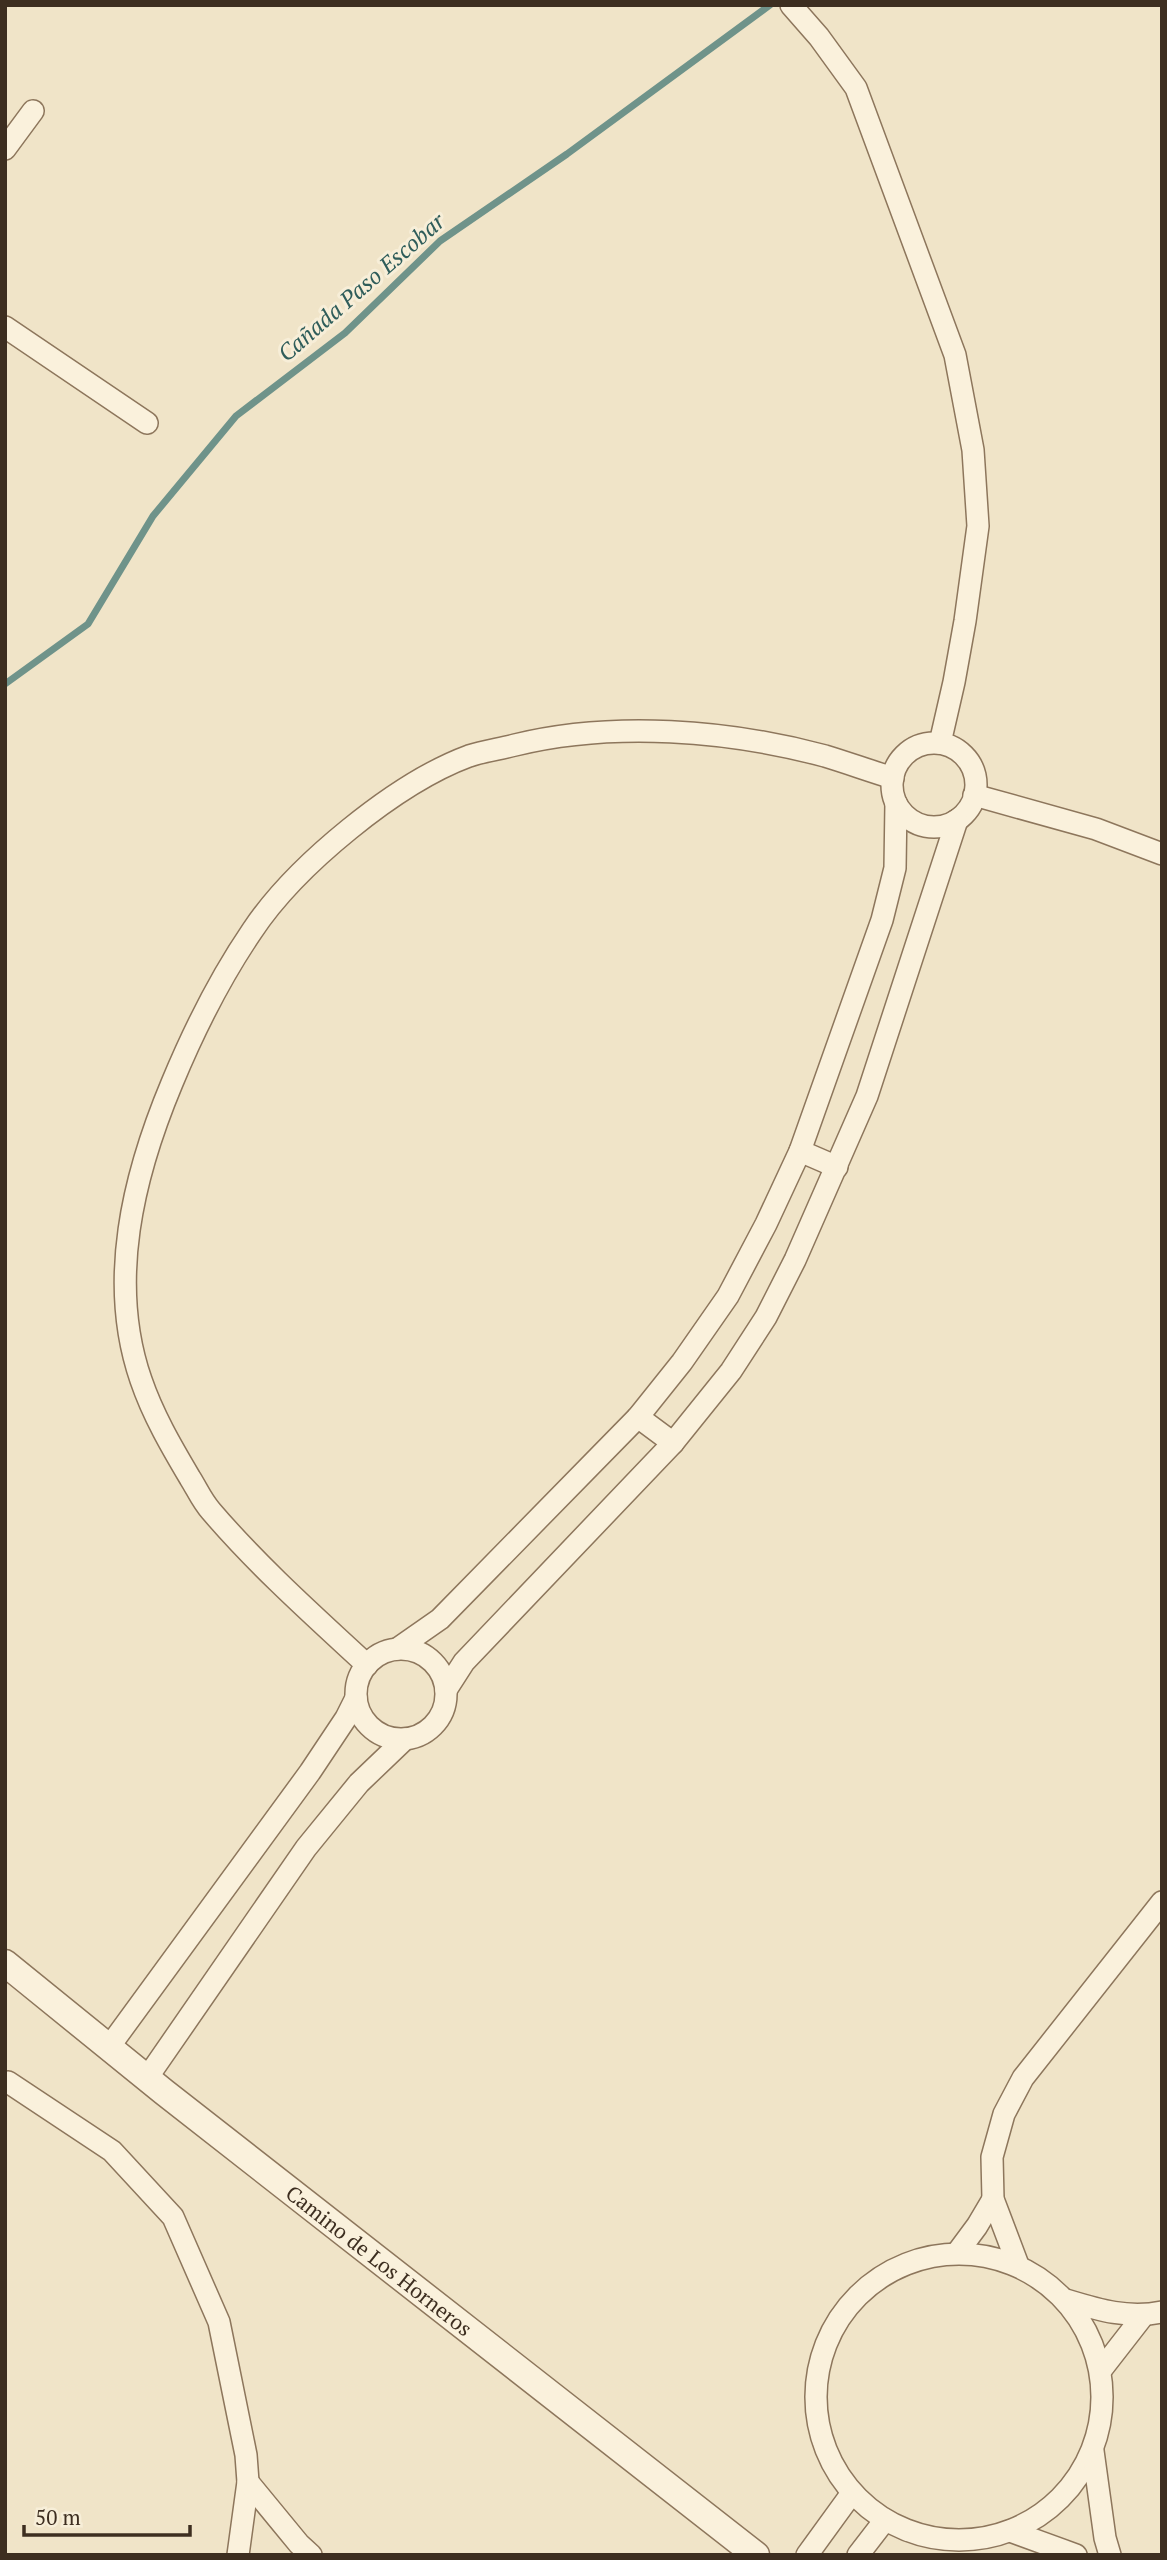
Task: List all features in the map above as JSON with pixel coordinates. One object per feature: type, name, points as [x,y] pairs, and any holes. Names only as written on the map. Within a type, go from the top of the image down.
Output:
[{"type":"street","points":[[791,5],[819,37],[856,88],[955,355],[973,450],[978,526],[963,633],[940,743]]},
{"type":"street","points":[[5,149],[33,111]]},
{"type":"street","points":[[5,327],[147,423]]},
{"type":"street","points":[[367,1665],[285,1589],[208,1508],[163,1432],[141,1379],[126,1322],[125,1255],[137,1185],[154,1126],[212,996],[254,928],[295,880],[354,825],[412,785],[470,756],[539,739],[597,732],[676,732],[752,742],[823,756],[892,778]]},
{"type":"street","points":[[940,743],[964,756],[972,768],[974,795],[971,805],[957,820],[946,825],[923,825],[903,813],[896,803],[892,778],[904,755],[915,748],[940,743]]},
{"type":"street","points":[[974,795],[1096,829],[1162,854]]},
{"type":"street","points":[[109,2047],[302,1783],[346,1718],[367,1665],[386,1652],[397,1649],[440,1619],[638,1417],[682,1362],[728,1296],[800,1151],[882,920],[895,867],[896,803]]},
{"type":"street","points":[[147,2078],[306,1848],[359,1783],[405,1739],[427,1732],[435,1724],[442,1714],[446,1690],[464,1661],[673,1443],[731,1371],[766,1317],[795,1260],[867,1096],[957,820]]},
{"type":"street","points":[[800,1151],[837,1167]]},
{"type":"street","points":[[638,1417],[673,1443]]},
{"type":"street","points":[[397,1649],[409,1650],[430,1660],[438,1668],[446,1690]]},
{"type":"street","points":[[356,1698],[364,1720],[372,1729],[382,1735],[405,1739]]},
{"type":"street","points":[[1018,2265],[993,2199],[992,2157],[1004,2114],[1023,2078],[1162,1902]]},
{"type":"street","name":"Camino de Los Horneros","points":[[5,1964],[756,2555]]},
{"type":"street","points":[[8,2082],[112,2151],[173,2217],[219,2322],[246,2455],[248,2482],[238,2555]]},
{"type":"street","points":[[957,2253],[993,2199]]},
{"type":"street","points":[[1066,2300],[1088,2332],[1101,2370],[1102,2410],[1093,2451],[1073,2484],[1045,2512],[1010,2531],[979,2540],[947,2540],[915,2534],[885,2521],[852,2493],[827,2454],[816,2408],[820,2362],[839,2319],[870,2284],[911,2261],[957,2253],[988,2255],[1018,2265],[1066,2300],[1108,2313],[1152,2314]]},
{"type":"street","points":[[1101,2370],[1152,2314]]},
{"type":"street","points":[[1093,2451],[1105,2538],[1110,2555]]},
{"type":"street","points":[[248,2482],[311,2555]]},
{"type":"street","points":[[807,2555],[852,2493]]},
{"type":"street","points":[[859,2555],[885,2521]]},
{"type":"street","points":[[1010,2531],[1076,2555]]},
{"type":"waterway","name":"Cañada Paso Escobar","points":[[5,684],[88,624],[153,516],[236,416],[345,333],[440,241],[567,154],[770,5]]}]
